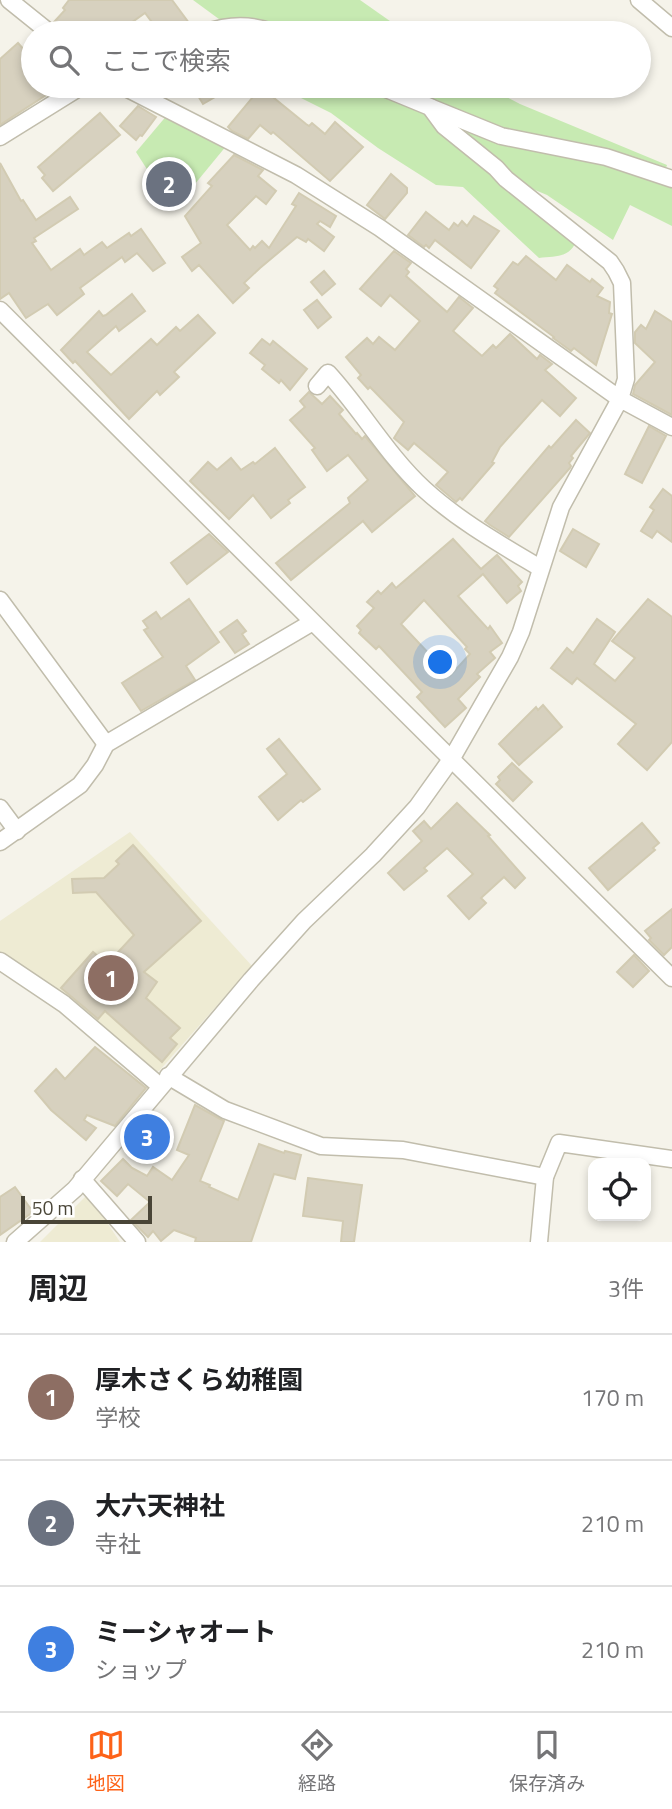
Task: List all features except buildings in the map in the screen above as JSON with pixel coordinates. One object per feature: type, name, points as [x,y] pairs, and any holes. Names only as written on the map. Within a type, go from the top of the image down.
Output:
[{"type":"street","points":[[9,0],[35,21]]},
{"type":"street","points":[[639,0],[672,28]]},
{"type":"street","points":[[0,137],[63,98]]},
{"type":"street","points":[[145,98],[296,176],[380,228],[620,399],[672,428]]},
{"type":"street","points":[[408,98],[500,136],[606,157],[672,179]]},
{"type":"street","points":[[15,1242],[75,1189],[164,1081],[304,921],[373,855],[416,807],[452,758],[510,657],[521,632],[561,507],[620,399],[626,379],[622,283],[616,271],[610,262],[444,126],[430,107]]},
{"type":"street","points":[[0,310],[672,978]]},
{"type":"street","points":[[317,386],[328,373],[348,394],[383,443],[423,479],[460,519],[540,568]]},
{"type":"street","points":[[0,600],[106,744]]},
{"type":"street","points":[[0,842],[80,785],[106,744],[312,623]]},
{"type":"street","points":[[0,808],[17,831]]},
{"type":"street","points":[[0,961],[64,1004],[164,1081],[225,1110],[321,1146],[403,1150],[545,1177]]},
{"type":"street","points":[[539,1242],[545,1177],[559,1143],[672,1159]]},
{"type":"street","points":[[82,1179],[137,1242]]},
{"type":"shaded area","points":[[130,832],[252,966],[159,1071],[153,1071],[0,953],[0,921]]},
{"type":"shaded area","points":[[88,1194],[120,1242],[40,1242]]},
{"type":"green space","points":[[193,0],[360,0],[390,21],[222,21]]},
{"type":"green space","points":[[301,98],[509,98],[667,165],[661,184],[672,187],[672,226],[630,205],[613,240],[547,195],[482,168],[576,241],[566,253],[539,258],[463,187],[436,185],[378,148],[331,113]]},
{"type":"green space","points":[[168,114],[227,145],[176,207],[157,185],[136,152]]},
{"type":"place","name":"大六天神社","points":[[169,184]]},
{"type":"place","name":"厚木さくら幼稚園","points":[[111,978]]},
{"type":"place","name":"ミーシャオート","points":[[147,1137]]}]
